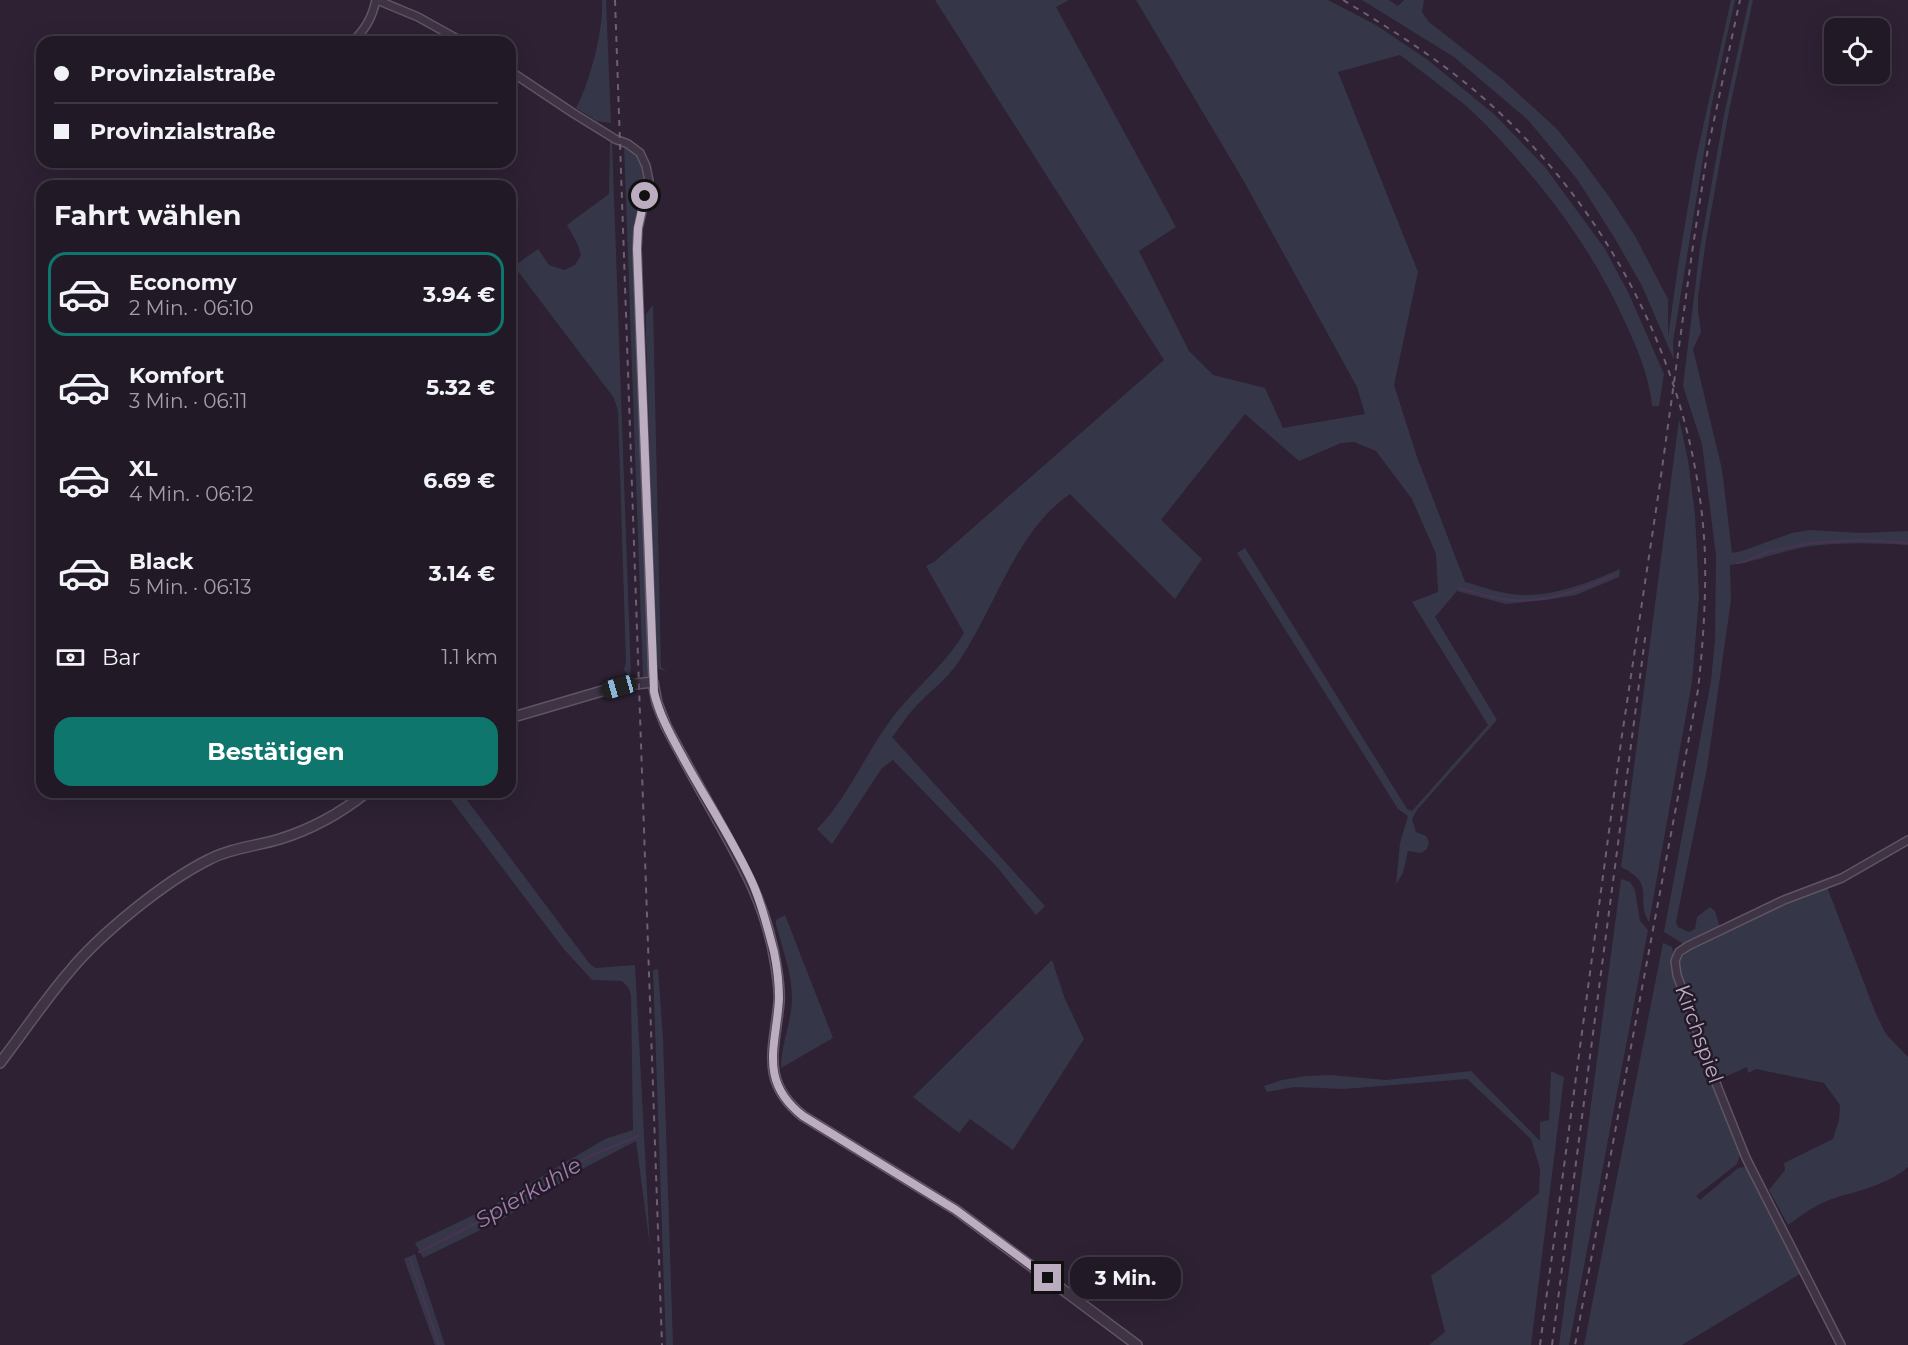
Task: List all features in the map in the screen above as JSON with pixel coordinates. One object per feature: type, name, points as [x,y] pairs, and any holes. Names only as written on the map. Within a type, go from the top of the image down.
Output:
[{"type":"street","points":[[358,36],[367,26],[374,12],[376,0],[418,17],[452,36]]},
{"type":"street","points":[[516,75],[573,113],[633,146],[642,157],[648,171],[648,187],[638,228],[637,249],[653,682],[657,703],[666,726],[747,871],[759,901],[774,952],[779,985],[772,1062],[778,1083],[788,1102],[803,1116],[956,1210],[1137,1345]]},
{"type":"street","points":[[516,716],[619,687],[653,682]]},
{"type":"street","points":[[0,1063],[84,955],[150,898],[212,858],[294,834],[334,816],[359,798]]},
{"type":"street","name":"Kirchspiel","points":[[1841,1345],[1746,1158],[1677,975],[1676,961],[1679,952],[1688,946],[1784,900],[1842,878],[1908,840]]},
{"type":"shaded area","points":[[602,0],[606,0],[611,123],[597,121],[576,108],[595,55],[601,25]]},
{"type":"shaded area","points":[[935,0],[1069,0],[1056,7],[1176,227],[1139,251],[1189,351],[1213,375],[1265,388],[1283,428],[1365,414],[1357,387],[1242,178],[1136,0],[1328,0],[1376,25],[1428,60],[1495,115],[1545,167],[1605,249],[1629,294],[1664,374],[1659,406],[1652,406],[1642,362],[1613,297],[1588,252],[1559,210],[1527,170],[1488,127],[1465,105],[1400,55],[1338,72],[1418,272],[1394,385],[1417,457],[1465,582],[1505,593],[1539,594],[1580,585],[1620,569],[1619,577],[1576,595],[1546,600],[1506,604],[1457,591],[1435,617],[1497,720],[1417,810],[1412,819],[1416,832],[1426,836],[1429,842],[1427,849],[1421,853],[1408,851],[1403,873],[1396,884],[1400,843],[1408,816],[1398,809],[1237,553],[1245,548],[1407,809],[1412,811],[1488,725],[1412,602],[1438,592],[1436,554],[1412,499],[1376,451],[1354,442],[1341,443],[1299,461],[1245,414],[1161,520],[1202,559],[1175,599],[1070,494],[1051,510],[1020,549],[972,640],[954,668],[917,705],[892,737],[1045,906],[1036,915],[997,867],[893,760],[882,768],[832,844],[817,829],[846,792],[878,738],[896,713],[946,658],[964,633],[926,566],[934,562],[1164,360]]},
{"type":"shaded area","points":[[1362,0],[1389,0],[1398,6],[1404,0],[1424,0],[1422,12],[1429,22],[1502,79],[1556,128],[1610,198],[1635,236],[1668,299],[1668,337],[1696,159],[1731,0],[1735,0],[1712,103],[1673,342],[1674,360],[1642,286],[1614,237],[1577,179],[1528,120],[1454,57]]},
{"type":"shaded area","points":[[1749,0],[1753,0],[1728,116],[1706,240],[1698,297],[1701,332],[1693,349],[1722,469],[1732,553],[1792,533],[1810,530],[1861,533],[1908,531],[1908,545],[1860,543],[1811,546],[1730,565],[1731,600],[1707,768],[1676,922],[1678,927],[1689,932],[1695,929],[1697,917],[1710,907],[1715,911],[1720,927],[1685,945],[1664,932],[1711,681],[1715,640],[1716,556],[1702,444],[1683,386],[1700,248],[1724,115]]},
{"type":"shaded area","points":[[610,140],[612,140],[631,678],[624,670],[626,662],[618,411],[614,398],[516,269],[516,265],[538,249],[549,265],[564,270],[575,265],[581,255],[567,225],[609,194]]},
{"type":"shaded area","points":[[624,144],[640,160],[644,177],[636,216],[635,235],[650,671],[647,677],[643,678]]},
{"type":"shaded area","points":[[653,305],[661,667],[666,671],[656,666],[646,334],[646,314]]},
{"type":"shaded area","points":[[1679,419],[1688,460],[1695,514],[1699,596],[1692,682],[1649,922],[1645,914],[1642,886],[1639,880],[1621,867]]},
{"type":"shaded area","points":[[450,798],[465,798],[589,963],[595,968],[635,965],[650,1247],[636,1141],[586,1167],[503,1219],[423,1258],[415,1243],[490,1207],[605,1139],[633,1130],[631,995],[628,987],[622,981],[592,980],[563,948]]},
{"type":"shaded area","points":[[1621,879],[1630,882],[1635,890],[1640,921],[1648,930],[1569,1345],[1559,1345]]},
{"type":"shaded area","points":[[1827,887],[1876,1014],[1886,1034],[1908,1057],[1908,1167],[1891,1179],[1820,1204],[1788,1225],[1769,1190],[1785,1170],[1784,1163],[1833,1139],[1839,1120],[1840,1105],[1824,1083],[1756,1069],[1748,1073],[1747,1067],[1718,1080],[1680,974],[1680,959],[1690,950],[1734,927]]},
{"type":"shaded area","points":[[785,915],[833,1038],[781,1068],[792,998],[789,970],[776,924],[776,920]]},
{"type":"shaded area","points":[[1663,943],[1672,947],[1674,957],[1671,966],[1676,982],[1741,1152],[1737,1164],[1696,1196],[1700,1200],[1738,1168],[1745,1167],[1751,1173],[1800,1274],[1682,1345],[1584,1345]]},
{"type":"shaded area","points":[[1052,960],[1065,999],[1084,1039],[1013,1150],[970,1119],[959,1133],[913,1097]]},
{"type":"shaded area","points":[[658,969],[663,1038],[673,1345],[666,1345],[653,970]]},
{"type":"shaded area","points":[[1471,1071],[1540,1141],[1540,1122],[1549,1120],[1551,1071],[1564,1077],[1531,1345],[1429,1345],[1445,1332],[1431,1276],[1539,1193],[1540,1169],[1531,1139],[1467,1079],[1344,1089],[1294,1087],[1267,1092],[1264,1086],[1305,1076],[1331,1075],[1386,1080]]},
{"type":"shaded area","points":[[415,1254],[445,1345],[435,1345],[404,1259]]},
{"type":"waterway","points":[[1737,563],[1767,552],[1811,543],[1860,540],[1908,543]]},
{"type":"waterway","points":[[1459,588],[1504,599],[1537,599],[1577,590],[1614,575]]},
{"type":"waterway","name":"Spierkuhle","points":[[419,1252],[502,1210],[588,1157],[638,1136]]},
{"type":"waterway","name":"Spierkuhle","points":[[410,1259],[439,1345]]},
{"type":"railway","points":[[615,0],[662,1345]]},
{"type":"railway","points":[[1343,0],[1414,45],[1480,95],[1527,140],[1570,190],[1607,245],[1639,302],[1666,363],[1685,425],[1699,490],[1705,572],[1704,622],[1698,690],[1575,1345]]},
{"type":"railway","points":[[1540,1345],[1621,742],[1693,246],[1708,148],[1740,0]]},
{"type":"railway","points":[[1552,1345],[1646,631]]},
{"type":"route","points":[[645,196],[638,228],[637,249],[654,692],[666,726],[753,883],[765,918],[774,952],[779,985],[772,1046],[775,1076],[788,1102],[803,1116],[956,1210],[1048,1278]]}]
